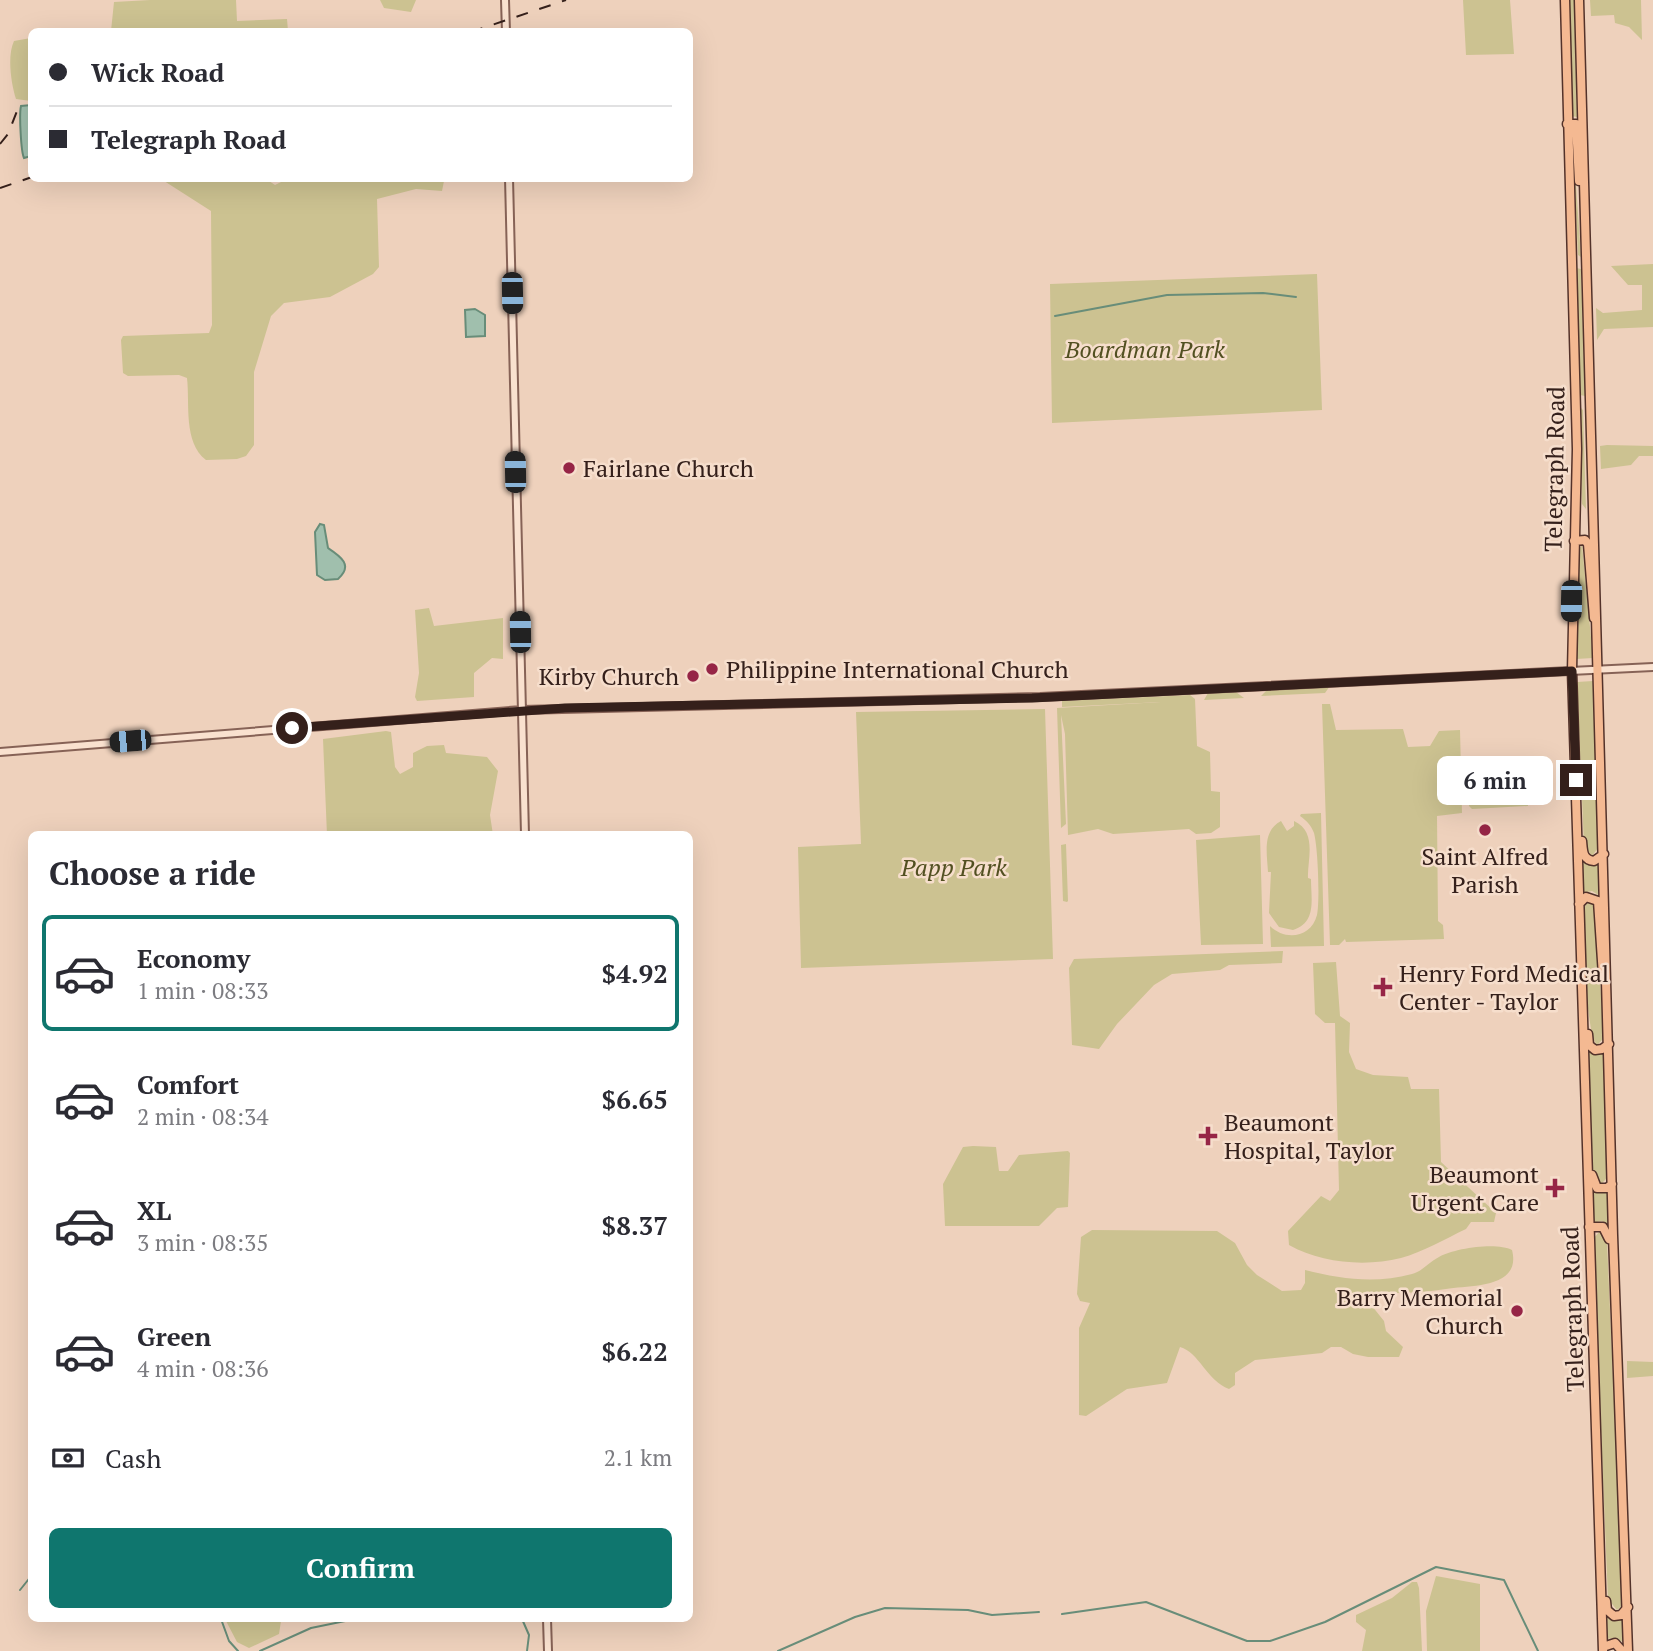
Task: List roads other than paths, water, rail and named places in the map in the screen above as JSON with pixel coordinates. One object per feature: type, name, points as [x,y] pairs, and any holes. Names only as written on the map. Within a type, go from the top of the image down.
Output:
[{"type":"main road","name":"Telegraph Road","points":[[1565,0],[1577,449],[1572,671],[1602,1649]]},
{"type":"main road","name":"Telegraph Road","points":[[1579,0],[1612,1184],[1628,1651]]},
{"type":"main road","points":[[1567,124],[1574,122],[1576,126],[1579,180],[1584,194]]},
{"type":"main road","points":[[1570,199],[1575,216],[1577,262],[1586,261]]},
{"type":"main road","points":[[1576,405],[1581,401],[1585,405],[1587,444],[1592,460]]},
{"type":"main road","points":[[1577,449],[1581,459],[1581,511],[1587,515],[1594,511]]},
{"type":"main road","points":[[1574,541],[1585,540],[1588,544],[1591,609],[1598,631]]},
{"type":"main road","points":[[1576,780],[1580,793],[1583,854],[1591,861],[1604,854]]},
{"type":"main road","points":[[1579,904],[1586,897],[1598,901],[1602,973],[1608,985]]},
{"type":"main road","points":[[1580,952],[1586,982],[1589,1045],[1599,1050],[1609,1044]]},
{"type":"main road","points":[[1585,1106],[1590,1125],[1592,1181],[1600,1189],[1612,1184]]},
{"type":"main road","points":[[1589,1227],[1603,1227],[1609,1236],[1612,1309],[1617,1321]]},
{"type":"main road","points":[[1599,1518],[1604,1549],[1607,1610],[1617,1616],[1628,1607]]},
{"type":"main road","points":[[1602,1649],[1615,1643],[1622,1651]]},
{"type":"street","points":[[505,0],[506,28]]},
{"type":"street","points":[[509,182],[524,831]]},
{"type":"street","points":[[0,752],[522,710],[1032,698],[1653,667]]},
{"type":"street","points":[[547,1622],[548,1651]]},
{"type":"waterway","points":[[1055,316],[1167,295],[1263,293],[1296,297]]},
{"type":"waterway","points":[[1062,1614],[1146,1602],[1247,1641],[1270,1641],[1325,1622],[1436,1567],[1504,1580],[1538,1651]]},
{"type":"waterway","points":[[20,1590],[28,1580]]},
{"type":"waterway","points":[[778,1651],[855,1617],[885,1608],[968,1610],[992,1615],[1039,1612]]},
{"type":"waterway","points":[[222,1622],[229,1641],[238,1651]]},
{"type":"waterway","points":[[260,1651],[311,1628],[340,1622]]},
{"type":"waterway","points":[[523,1622],[529,1635],[527,1651]]},
{"type":"railway","points":[[483,28],[566,0]]},
{"type":"railway","points":[[0,144],[8,134],[19,106]]},
{"type":"railway","points":[[0,188],[28,178]]},
{"type":"place","name":"Fairlane Church","points":[[569,468]]},
{"type":"place","name":"Philippine International Church","points":[[712,669]]},
{"type":"place","name":"Kirby Church","points":[[693,676]]},
{"type":"place","name":"Saint Alfred Parish","points":[[1485,830]]},
{"type":"place","name":"Henry Ford Medical Center - Taylor","points":[[1383,987]]},
{"type":"place","name":"Beaumont Hospital, Taylor","points":[[1208,1136]]},
{"type":"place","name":"Beaumont Urgent Care","points":[[1555,1188]]},
{"type":"place","name":"Barry Memorial Church","points":[[1517,1311]]},
{"type":"park label","name":"Boardman Park","points":[[1145,349]]},
{"type":"park label","name":"Papp Park","points":[[954,867]]}]
